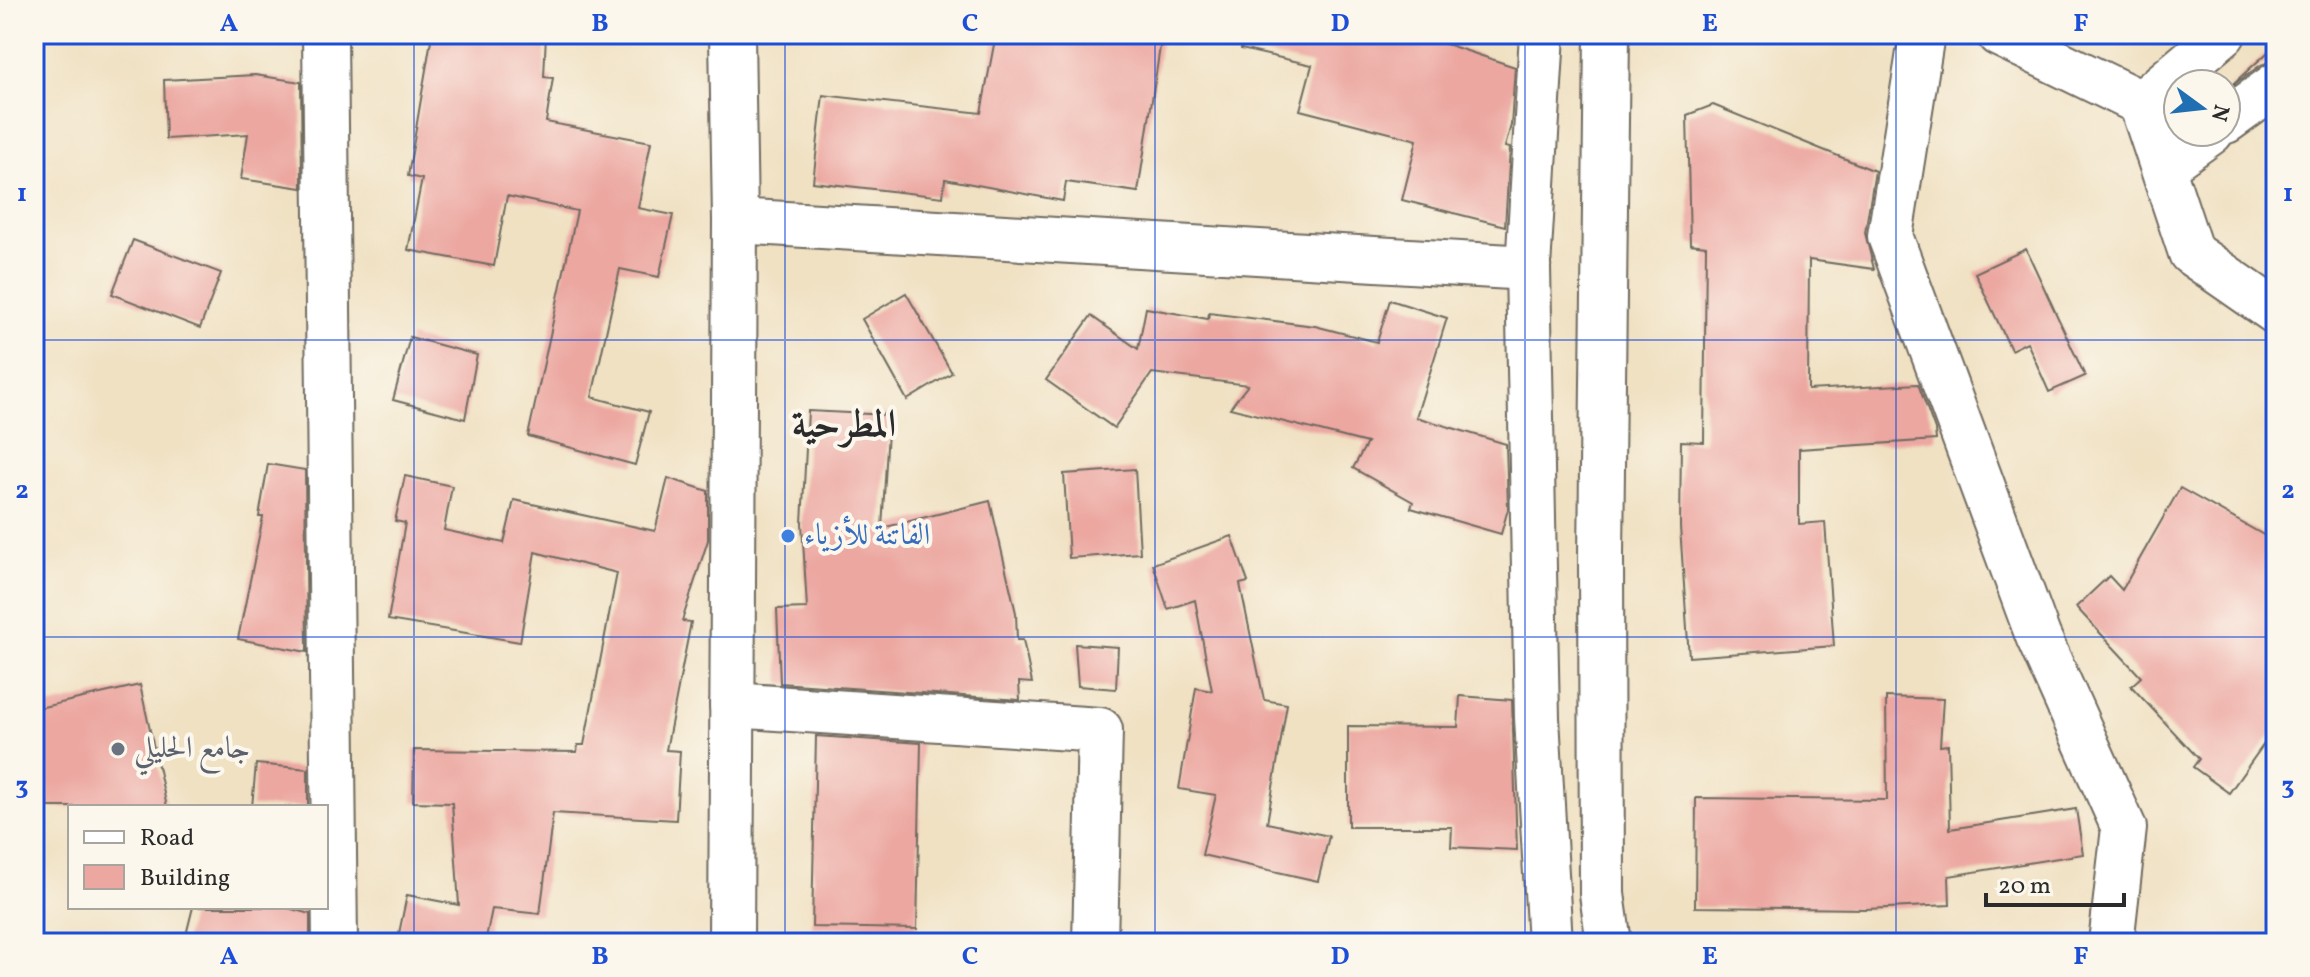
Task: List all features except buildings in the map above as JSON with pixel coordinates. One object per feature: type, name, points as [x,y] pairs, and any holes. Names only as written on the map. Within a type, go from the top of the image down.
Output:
[{"type":"street","points":[[325,34],[335,943]]},
{"type":"street","points":[[731,943],[735,221],[732,34]]},
{"type":"street","points":[[1542,34],[1528,268],[1537,718],[1550,943]]},
{"type":"street","points":[[1607,34],[1601,587],[1602,894],[1609,943]]},
{"type":"street","points":[[1922,34],[1890,236],[2038,636],[2124,828],[2111,943]]},
{"type":"street","points":[[1999,34],[2109,84],[2141,103],[2165,165],[2191,253],[2276,312]]},
{"type":"street","points":[[2141,103],[2223,34]]},
{"type":"street","points":[[2242,109],[2276,85]]},
{"type":"street","points":[[2165,165],[2189,148]]},
{"type":"street","points":[[735,221],[1528,268]]},
{"type":"street","points":[[732,705],[1100,730],[1095,943]]},
{"type":"place","name":"الفاتنة للأزياء","points":[[788,536]]},
{"type":"place","name":"جامع الحليلي","points":[[118,749]]},
{"type":"district","name":"المطرحية","points":[[844,426]]}]
